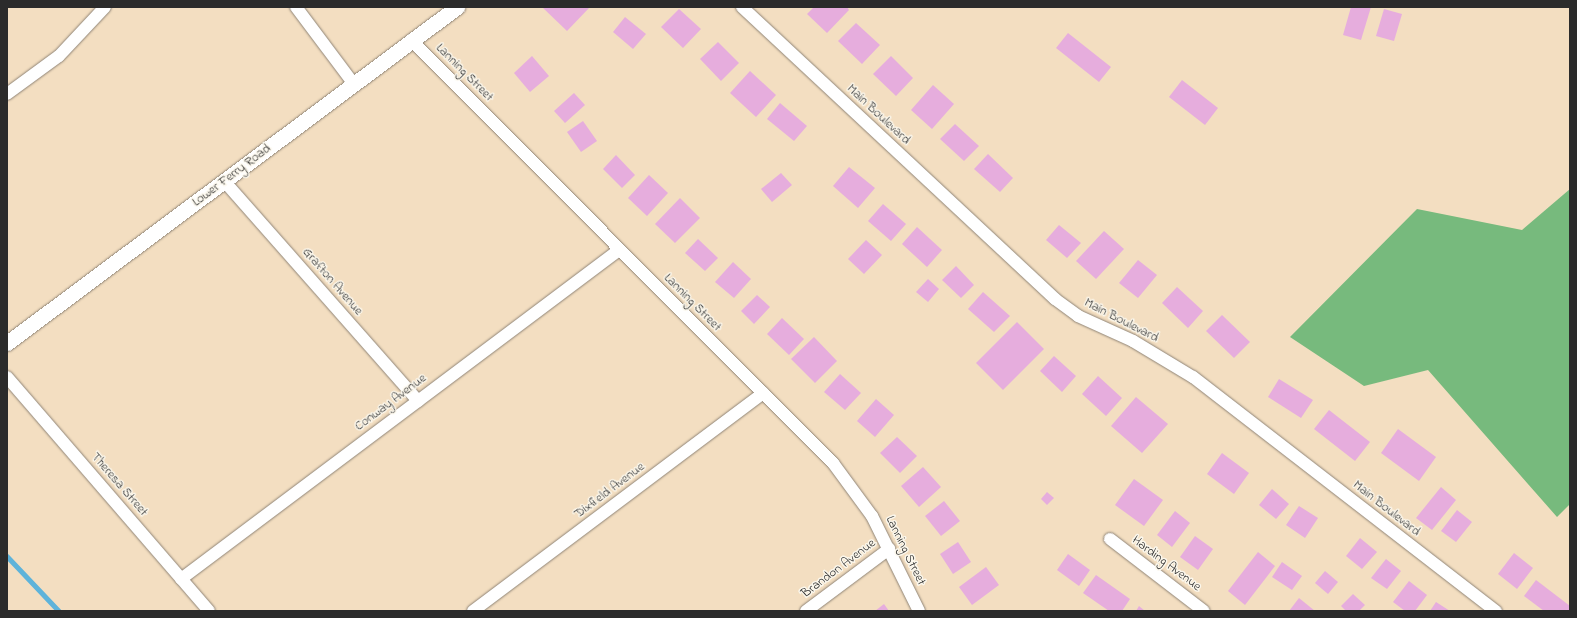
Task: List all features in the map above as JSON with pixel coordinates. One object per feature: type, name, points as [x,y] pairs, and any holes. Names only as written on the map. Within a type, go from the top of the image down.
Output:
[{"type":"street","points":[[7,94],[59,56],[105,7]]},
{"type":"street","points":[[296,7],[353,82]]},
{"type":"street","name":"Lower Ferry Road","points":[[7,343],[225,182],[353,82],[457,7]]},
{"type":"street","name":"Main Boulevard","points":[[742,7],[1055,299],[1078,316],[1133,341],[1193,377],[1496,611]]},
{"type":"street","name":"Lanning Street","points":[[411,40],[763,393],[854,489],[889,549],[919,611]]},
{"type":"street","name":"Grafton Avenue","points":[[225,182],[418,401]]},
{"type":"street","name":"Conway Avenue","points":[[181,579],[619,250]]},
{"type":"street","name":"Theresa Street","points":[[7,377],[209,611]]},
{"type":"street","name":"Dixfield Avenue","points":[[473,611],[763,393]]},
{"type":"street","name":"Harding Avenue","points":[[1110,540],[1204,611]]},
{"type":"street","name":"Brandon Avenue","points":[[806,611],[889,549]]},
{"type":"green space","points":[[1570,189],[1570,504],[1557,517],[1428,370],[1364,386],[1290,337],[1417,209],[1522,230]]},
{"type":"building","points":[[542,7],[590,7],[567,31]]},
{"type":"building","points":[[814,7],[847,7],[849,10],[827,33],[807,14]]},
{"type":"building","points":[[1351,7],[1371,7],[1361,40],[1343,35]]},
{"type":"building","points":[[679,9],[701,29],[683,48],[661,27]]},
{"type":"building","points":[[1384,9],[1402,14],[1394,41],[1376,36]]},
{"type":"building","points":[[625,17],[646,34],[633,49],[613,32]]},
{"type":"building","points":[[856,23],[880,45],[862,64],[838,41]]},
{"type":"building","points":[[1068,33],[1111,67],[1099,82],[1056,48]]},
{"type":"building","points":[[718,42],[739,63],[721,81],[700,59]]},
{"type":"building","points":[[532,56],[549,76],[530,92],[514,73]]},
{"type":"building","points":[[891,56],[913,78],[896,96],[873,74]]},
{"type":"building","points":[[750,71],[776,95],[756,117],[730,93]]},
{"type":"building","points":[[1182,80],[1218,108],[1205,125],[1169,97]]},
{"type":"building","points":[[933,85],[954,104],[932,129],[911,110]]},
{"type":"building","points":[[574,93],[585,105],[565,123],[554,111]]},
{"type":"building","points":[[780,103],[807,126],[794,141],[767,119]]},
{"type":"building","points":[[583,121],[597,141],[581,152],[567,132]]},
{"type":"building","points":[[955,124],[979,146],[964,161],[940,139]]},
{"type":"building","points":[[988,154],[1013,178],[1000,192],[974,169]]},
{"type":"building","points":[[616,155],[635,175],[622,188],[603,169]]},
{"type":"building","points":[[849,167],[875,188],[858,208],[833,186]]},
{"type":"building","points":[[781,173],[792,185],[772,202],[761,189]]},
{"type":"building","points":[[649,175],[668,193],[647,216],[628,198]]},
{"type":"building","points":[[680,198],[700,218],[675,243],[655,224]]},
{"type":"building","points":[[883,204],[906,224],[891,241],[868,221]]},
{"type":"building","points":[[1059,225],[1081,243],[1067,258],[1046,240]]},
{"type":"building","points":[[917,227],[942,250],[927,267],[902,244]]},
{"type":"building","points":[[1104,231],[1124,249],[1096,279],[1076,261]]},
{"type":"building","points":[[698,239],[718,258],[705,271],[685,253]]},
{"type":"building","points":[[866,240],[882,255],[864,274],[848,259]]},
{"type":"building","points":[[1138,260],[1157,275],[1138,298],[1119,283]]},
{"type":"building","points":[[733,262],[751,279],[734,298],[715,282]]},
{"type":"building","points":[[956,266],[974,285],[961,298],[942,280]]},
{"type":"building","points":[[928,279],[939,289],[928,302],[916,292]]},
{"type":"building","points":[[1177,287],[1203,311],[1188,328],[1162,303]]},
{"type":"building","points":[[983,292],[1010,316],[994,332],[968,309]]},
{"type":"building","points":[[757,295],[770,307],[754,324],[741,311]]},
{"type":"building","points":[[1222,315],[1250,342],[1234,358],[1206,331]]},
{"type":"building","points":[[782,318],[804,339],[789,355],[767,334]]},
{"type":"building","points":[[1017,322],[1044,349],[1003,390],[976,363]]},
{"type":"building","points":[[814,337],[837,361],[815,383],[791,359]]},
{"type":"building","points":[[1054,356],[1076,376],[1062,392],[1040,371]]},
{"type":"building","points":[[840,374],[861,393],[845,410],[824,392]]},
{"type":"building","points":[[1098,376],[1122,398],[1106,416],[1082,394]]},
{"type":"building","points":[[1279,379],[1313,400],[1301,418],[1268,397]]},
{"type":"building","points":[[1136,397],[1168,424],[1142,453],[1111,426]]},
{"type":"building","points":[[876,399],[894,415],[875,437],[857,421]]},
{"type":"building","points":[[1329,410],[1370,442],[1355,461],[1314,429]]},
{"type":"building","points":[[1398,429],[1436,457],[1419,481],[1381,453]]},
{"type":"building","points":[[897,437],[917,456],[900,473],[880,453]]},
{"type":"building","points":[[1222,453],[1249,473],[1234,494],[1207,474]]},
{"type":"building","points":[[923,467],[941,487],[919,507],[901,486]]},
{"type":"building","points":[[1134,479],[1163,500],[1144,526],[1115,505]]},
{"type":"building","points":[[1441,487],[1456,500],[1432,530],[1416,518]]},
{"type":"building","points":[[1272,489],[1289,504],[1276,519],[1259,505]]},
{"type":"building","points":[[1047,492],[1054,498],[1047,505],[1041,499]]},
{"type":"building","points":[[944,501],[960,521],[941,536],[925,516]]},
{"type":"building","points":[[1299,506],[1318,518],[1305,538],[1286,525]]},
{"type":"building","points":[[1457,510],[1472,522],[1456,542],[1441,531]]},
{"type":"building","points":[[1175,511],[1190,523],[1172,547],[1157,535]]},
{"type":"building","points":[[1195,536],[1213,549],[1198,570],[1180,557]]},
{"type":"building","points":[[1360,538],[1377,552],[1362,569],[1346,556]]},
{"type":"building","points":[[958,542],[971,562],[953,574],[940,554]]},
{"type":"building","points":[[1258,552],[1275,566],[1245,605],[1228,591]]},
{"type":"building","points":[[1514,553],[1533,568],[1517,589],[1498,574]]},
{"type":"building","points":[[1068,554],[1090,570],[1079,586],[1057,570]]},
{"type":"building","points":[[1386,559],[1401,571],[1387,589],[1371,578]]},
{"type":"building","points":[[1282,562],[1302,576],[1292,590],[1272,577]]},
{"type":"building","points":[[986,567],[999,585],[972,605],[959,587]]},
{"type":"building","points":[[1325,571],[1338,582],[1328,594],[1315,583]]},
{"type":"building","points":[[1096,575],[1130,599],[1122,611],[1109,611],[1083,593]]},
{"type":"building","points":[[1536,580],[1570,606],[1570,611],[1544,611],[1524,596]]},
{"type":"building","points":[[1409,581],[1427,595],[1415,611],[1405,611],[1393,602]]},
{"type":"building","points":[[1353,594],[1365,605],[1359,611],[1346,611],[1341,606]]},
{"type":"building","points":[[1299,598],[1315,611],[1289,611]]},
{"type":"building","points":[[1436,602],[1450,611],[1430,611]]},
{"type":"building","points":[[884,604],[889,611],[875,611]]},
{"type":"building","points":[[1139,606],[1145,611],[1136,611]]},
{"type":"waterway","points":[[7,556],[59,611]]}]
